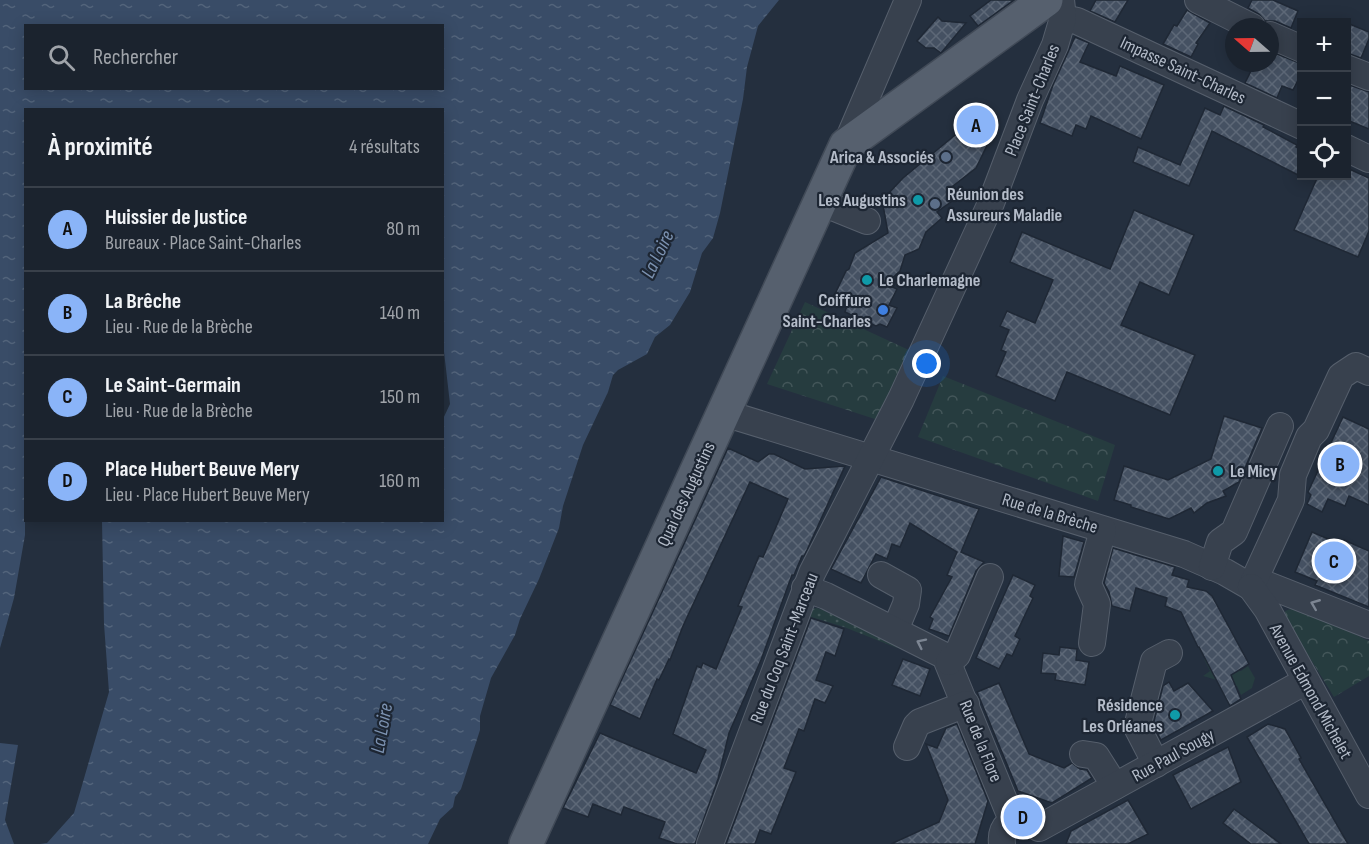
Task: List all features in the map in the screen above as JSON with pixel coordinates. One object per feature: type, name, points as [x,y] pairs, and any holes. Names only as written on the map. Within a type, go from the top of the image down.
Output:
[{"type":"main road","points":[[846,145],[1057,6]]},
{"type":"main road","name":"Quai des Augustins","points":[[526,844],[708,446],[727,395],[846,145]]},
{"type":"street","points":[[846,145],[908,0]]},
{"type":"street","points":[[1198,0],[1234,18]]},
{"type":"street","name":"Impasse Saint-Charles","points":[[1057,6],[1077,21],[1297,124]]},
{"type":"street","name":"Place Saint-Charles","points":[[871,459],[991,203],[1030,100],[1055,45],[1057,6]]},
{"type":"street","points":[[1279,39],[1297,47]]},
{"type":"street","points":[[1351,70],[1369,77]]},
{"type":"street","points":[[1351,150],[1369,159]]},
{"type":"street","points":[[820,202],[867,221]]},
{"type":"street","points":[[1251,587],[1291,500],[1293,475],[1309,437],[1316,430],[1341,376],[1356,366],[1369,372]]},
{"type":"street","name":"Rue de la Brèche","points":[[727,395],[871,459],[1184,554],[1226,572],[1251,587],[1266,584],[1369,625]]},
{"type":"street","points":[[1212,567],[1220,542],[1234,532],[1280,426]]},
{"type":"street","name":"Rue du Coq Saint-Marceau","points":[[710,844],[805,588],[871,459]]},
{"type":"street","points":[[1092,644],[1097,604],[1088,584],[1103,530]]},
{"type":"street","points":[[881,575],[908,590],[906,604],[895,630]]},
{"type":"street","points":[[805,588],[941,652],[949,662],[957,655],[990,577]]},
{"type":"street","name":"Avenue Edmond Michelet","points":[[1251,587],[1267,609],[1369,795]]},
{"type":"street","points":[[1156,764],[1137,727],[1154,661],[1169,653]]},
{"type":"street","name":"Rue de la Flore","points":[[949,662],[1012,820]]},
{"type":"street","name":"Rue Paul Sougy","points":[[1040,836],[1115,786],[1306,681]]},
{"type":"street","points":[[908,747],[916,726],[920,722],[966,704]]},
{"type":"street","points":[[1083,754],[1096,756],[1115,786]]},
{"type":"street","points":[[1002,844],[1003,829],[1012,820],[1024,818],[1030,820],[1040,836]]},
{"type":"green space","points":[[805,302],[911,351],[878,420],[767,384]]},
{"type":"green space","points":[[943,376],[1115,445],[1098,501],[918,437]]},
{"type":"green space","points":[[1296,607],[1369,641],[1369,676],[1334,697],[1287,621],[1285,611]]},
{"type":"green space","points":[[817,608],[898,647],[808,616],[812,609]]},
{"type":"green space","points":[[1204,659],[1241,671],[1248,666],[1255,678],[1252,688],[1241,695],[1237,686],[1203,676],[1210,671]]},
{"type":"water","name":"La Loire","points":[[0,0],[779,0],[758,26],[747,67],[743,99],[713,238],[702,253],[690,292],[670,325],[655,337],[647,354],[613,375],[608,392],[583,445],[563,506],[559,528],[539,579],[515,635],[491,678],[480,716],[480,730],[461,789],[455,797],[453,807],[440,819],[428,844],[40,844],[47,843],[74,813],[109,692],[104,624],[102,522],[444,522],[444,417],[450,404],[444,352],[444,108],[24,108],[25,535],[14,598],[0,648]]},
{"type":"water","points":[[0,743],[18,745],[5,820],[14,844],[0,844]]},
{"type":"building","points":[[991,0],[1014,0],[978,26],[970,16]]},
{"type":"building","points":[[1096,0],[1128,0],[1115,22],[1090,11]]},
{"type":"building","points":[[1252,0],[1273,0],[1298,11],[1291,28],[1279,23],[1279,18],[1262,18],[1248,8]]},
{"type":"building","points":[[1187,10],[1210,23],[1196,43],[1198,44],[1191,57],[1163,44],[1174,25],[1177,26]]},
{"type":"building","points":[[938,17],[942,21],[966,23],[941,53],[934,48],[926,48],[917,41]]},
{"type":"building","points":[[1351,25],[1369,32],[1369,39],[1361,58],[1351,54]]},
{"type":"building","points":[[1075,37],[1089,43],[1080,62],[1116,76],[1120,66],[1164,85],[1141,139],[1091,116],[1086,129],[1076,125],[1072,136],[1040,123],[1053,85]]},
{"type":"building","points":[[1279,55],[1297,62],[1297,82],[1293,90],[1282,86],[1277,98],[1245,83],[1250,72],[1279,72]]},
{"type":"building","points":[[1351,85],[1369,92],[1369,129],[1351,122]]},
{"type":"building","points":[[1224,106],[1264,125],[1263,127],[1297,145],[1297,174],[1212,131],[1189,186],[1133,162],[1138,147],[1180,165],[1205,108],[1220,115]]},
{"type":"building","points":[[983,112],[995,129],[976,168],[948,190],[955,199],[937,212],[942,218],[926,232],[919,249],[905,255],[900,271],[886,284],[897,289],[889,305],[897,308],[887,327],[880,324],[876,326],[845,312],[848,302],[834,296],[855,253],[888,233],[883,205],[887,195],[903,178]]},
{"type":"building","points":[[1351,170],[1369,178],[1369,231],[1358,257],[1294,230],[1316,180],[1351,180]]},
{"type":"building","points":[[1134,210],[1194,235],[1169,295],[1140,282],[1121,325],[1195,355],[1170,415],[1067,372],[1055,401],[996,376],[1006,352],[1001,350],[1009,330],[1000,326],[1007,311],[1035,323],[1053,280],[1010,262],[1022,232],[1110,269]]},
{"type":"building","name":"Le Micy","points":[[1224,416],[1262,428],[1239,482],[1223,491],[1226,496],[1207,503],[1194,513],[1191,508],[1169,519],[1114,500],[1124,466],[1168,480],[1211,459]]},
{"type":"building","points":[[1343,417],[1369,429],[1369,505],[1349,496],[1345,506],[1328,499],[1322,512],[1307,504],[1311,495],[1308,492]]},
{"type":"building","points":[[728,448],[758,462],[769,454],[774,454],[805,469],[845,466],[807,550],[792,575],[761,660],[729,733],[718,779],[695,844],[677,844],[659,838],[665,822],[624,807],[621,815],[593,804],[588,817],[563,808],[600,733],[696,773],[706,750],[673,734],[697,666],[701,668],[703,663],[716,669],[742,607],[738,606],[759,556],[763,557],[788,499],[750,482],[683,626],[670,660],[659,680],[657,679],[640,719],[610,705]]},
{"type":"building","points":[[881,477],[979,509],[961,552],[984,562],[976,571],[949,636],[929,629],[933,619],[930,617],[952,577],[947,575],[957,552],[910,523],[900,547],[892,544],[887,559],[876,554],[861,583],[831,569]]},
{"type":"building","points":[[1312,532],[1342,545],[1344,540],[1369,551],[1369,607],[1315,585],[1317,581],[1295,572]]},
{"type":"building","points":[[1063,536],[1084,542],[1074,577],[1059,576]]},
{"type":"building","points":[[1113,548],[1175,567],[1172,575],[1189,580],[1187,587],[1206,591],[1212,596],[1249,664],[1231,675],[1241,699],[1230,706],[1181,612],[1165,606],[1167,598],[1136,588],[1130,611],[1112,606],[1104,583]]},
{"type":"building","points":[[1013,575],[1035,585],[1030,596],[1033,598],[1015,636],[1020,639],[1012,656],[1007,654],[999,669],[976,658]]},
{"type":"building","points":[[811,618],[844,629],[835,656],[826,652],[816,680],[833,686],[825,703],[815,699],[804,731],[799,729],[784,768],[796,772],[771,834],[760,830],[755,844],[726,844]]},
{"type":"building","points":[[1060,647],[1077,649],[1076,660],[1089,662],[1085,685],[1055,680],[1056,674],[1041,673],[1043,653],[1059,655]]},
{"type":"building","points":[[903,659],[930,669],[920,696],[892,685]]},
{"type":"building","points":[[1169,682],[1174,691],[1188,683],[1213,711],[1161,740],[1153,725],[1163,686]]},
{"type":"building","points":[[999,683],[1029,754],[1064,768],[1072,763],[1080,769],[1087,770],[1092,778],[1052,803],[1018,791],[977,692]]},
{"type":"building","points":[[957,724],[988,801],[975,844],[891,844],[939,822],[948,800],[926,744],[937,748],[946,728]]},
{"type":"building","points":[[1268,724],[1285,729],[1301,758],[1299,759],[1348,844],[1309,844],[1247,737]]},
{"type":"building","points":[[1228,747],[1241,782],[1191,809],[1173,775]]},
{"type":"building","points":[[1128,800],[1148,834],[1128,844],[1066,844],[1071,831]]},
{"type":"building","points":[[1234,809],[1281,844],[1251,844],[1223,823]]},
{"type":"place","name":"Huissier de Justice","points":[[976,125]]},
{"type":"place","name":"Arica & Associés","points":[[946,157]]},
{"type":"place","name":"Les Augustins","points":[[918,200]]},
{"type":"place","name":"Réunion des Assureurs Maladie","points":[[935,204]]},
{"type":"place","name":"Le Charlemagne","points":[[867,280]]},
{"type":"place","name":"Coiffure Saint-Charles","points":[[883,310]]},
{"type":"place","name":"La Brêche","points":[[1340,464]]},
{"type":"place","name":"Le Micy","points":[[1218,471]]},
{"type":"place","name":"Le Saint-Germain","points":[[1334,561]]},
{"type":"place","name":"Résidence Les Orléanes","points":[[1175,715]]},
{"type":"place","name":"Place Hubert Beuve Mery","points":[[1023,817]]}]
